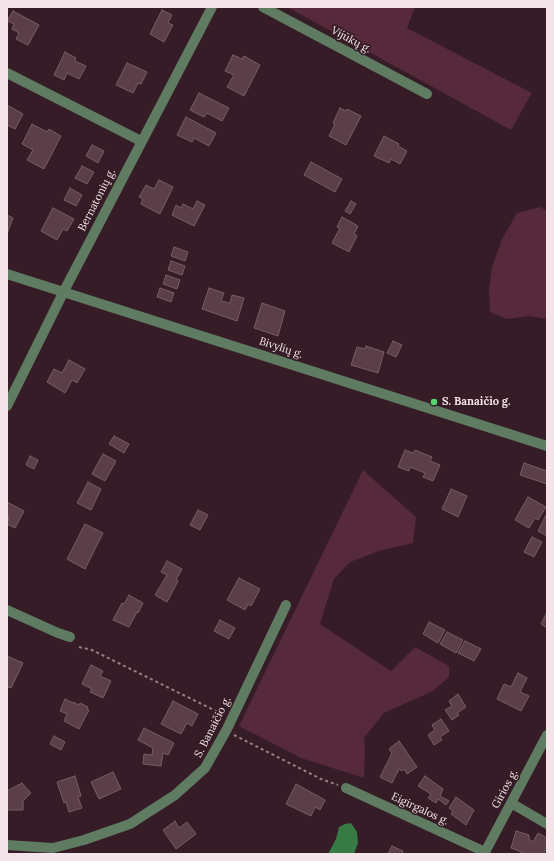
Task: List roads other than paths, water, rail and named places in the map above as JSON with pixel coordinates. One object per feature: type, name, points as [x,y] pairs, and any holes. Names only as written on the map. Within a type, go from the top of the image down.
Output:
[{"type":"street","name":"Bernatonių g.","points":[[7,406],[141,141],[212,7]]},
{"type":"street","name":"Vijūkų g.","points":[[263,7],[427,94]]},
{"type":"street","points":[[7,73],[141,141]]},
{"type":"street","name":"Bivylių g.","points":[[7,274],[547,446]]},
{"type":"street","name":"S. Banaičio g.","points":[[7,844],[53,848],[84,840],[130,824],[175,795],[205,768],[232,719],[286,605]]},
{"type":"street","points":[[7,610],[58,634],[70,637]]},
{"type":"street","name":"Girios g.","points":[[484,853],[547,735]]},
{"type":"street","name":"Eigirgalos g.","points":[[346,788],[484,853]]},
{"type":"street","points":[[511,803],[547,824]]},
{"type":"place","name":"S. Banaičio g.","points":[[434,402]]}]
